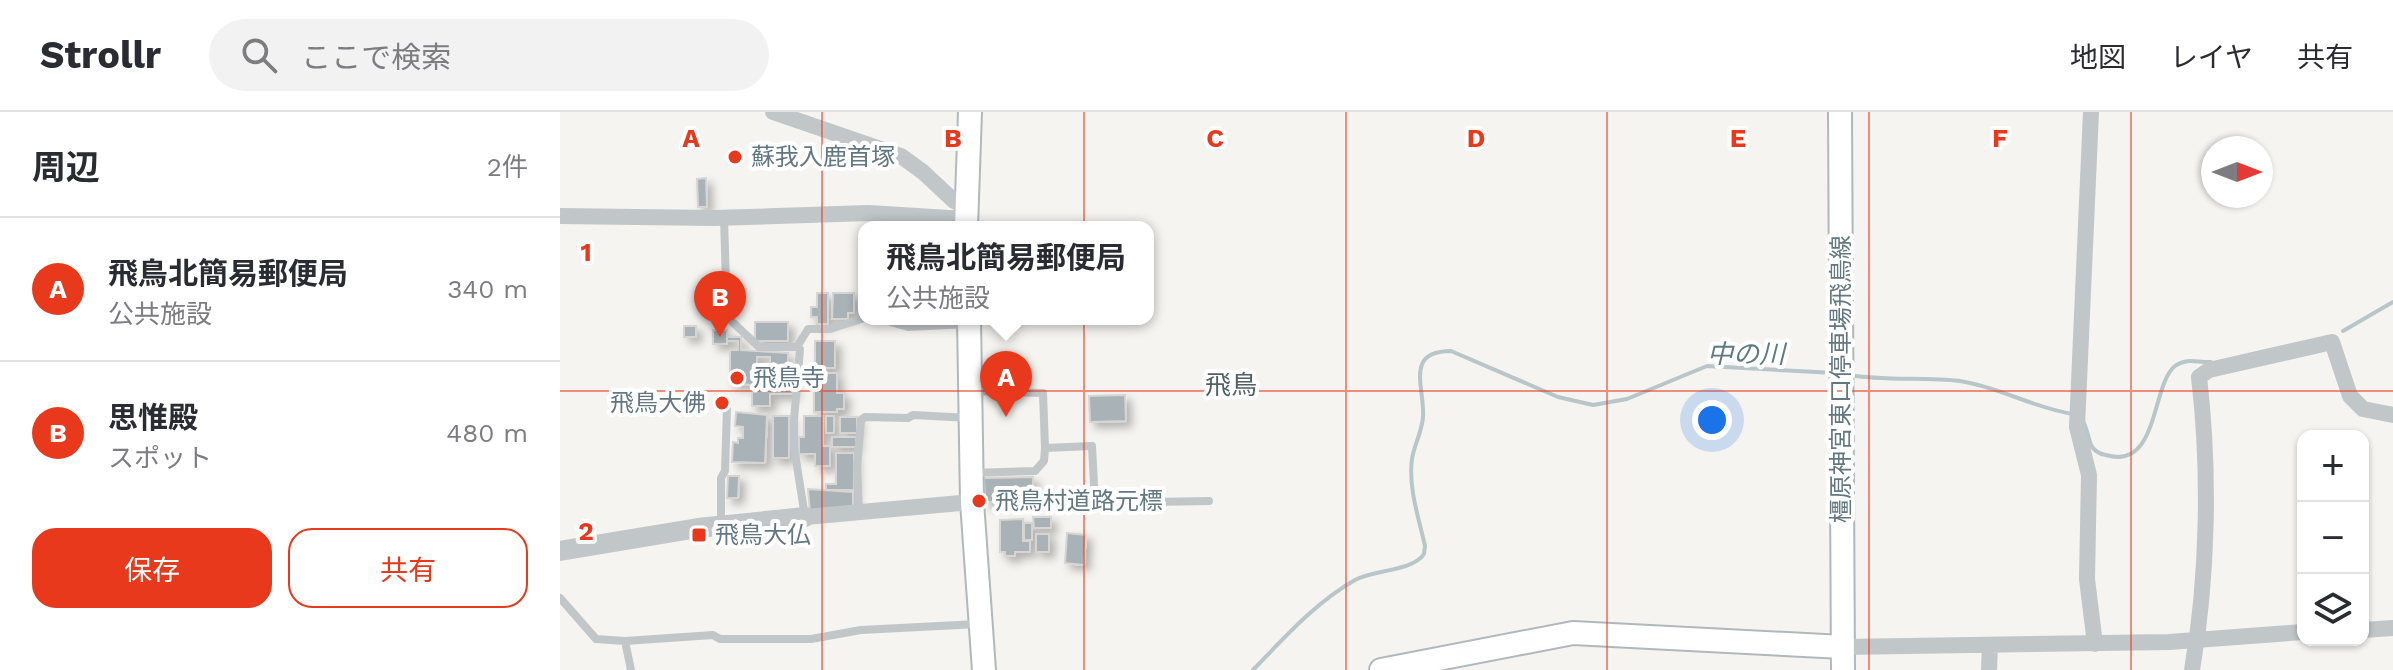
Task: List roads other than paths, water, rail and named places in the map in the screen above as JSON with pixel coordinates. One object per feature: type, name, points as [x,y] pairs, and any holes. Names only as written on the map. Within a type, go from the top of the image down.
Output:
[{"type":"main road","points":[[966,217],[970,112]]},
{"type":"main road","name":"橿原神宮東口停車場飛鳥線","points":[[1840,112],[1843,670]]},
{"type":"main road","points":[[969,325],[972,502],[984,670]]},
{"type":"main road","points":[[1381,670],[1573,633],[1843,647]]},
{"type":"street","points":[[773,112],[901,156],[954,201],[966,217]]},
{"type":"street","points":[[2091,112],[2077,427],[2089,475],[2087,579],[2095,644]]},
{"type":"street","points":[[560,216],[724,217],[856,213],[966,217]]},
{"type":"street","points":[[2192,670],[2204,540],[2206,432],[2199,377],[2209,370],[2332,342],[2350,396],[2363,409],[2393,415]]},
{"type":"street","points":[[560,551],[721,525],[972,502]]},
{"type":"street","points":[[2369,630],[2393,628]]},
{"type":"street","points":[[1843,647],[2095,644],[2297,632]]},
{"type":"street","points":[[1989,670],[1990,645]]},
{"type":"lane","points":[[724,217],[727,317],[759,347],[797,347]]},
{"type":"lane","points":[[797,347],[808,329],[836,328],[858,319]]},
{"type":"lane","points":[[901,325],[928,325]]},
{"type":"lane","points":[[797,347],[800,356],[794,447],[805,517]]},
{"type":"lane","points":[[970,391],[1043,393],[1045,448],[1044,461],[1035,471],[972,473]]},
{"type":"lane","points":[[721,525],[721,478],[725,471],[727,408]]},
{"type":"lane","points":[[859,512],[857,467],[861,420],[865,417],[908,418],[913,415],[970,418]]},
{"type":"lane","points":[[1045,448],[1092,446],[1095,503],[1209,501]]},
{"type":"lane","points":[[560,598],[596,639],[625,641],[713,635],[720,639],[811,639],[861,630],[979,624]]},
{"type":"lane","points":[[625,641],[631,670]]},
{"type":"waterway","name":"中の川","points":[[2343,331],[2393,302]]},
{"type":"waterway","name":"中の川","points":[[1253,670],[1301,621],[1341,589],[1363,577],[1411,564],[1424,554],[1411,470],[1423,417],[1420,373],[1427,357],[1451,351],[1558,397],[1593,405],[1627,399],[1707,366],[1835,373]]},
{"type":"waterway","name":"中の川","points":[[2083,421],[2095,451],[2123,457],[2136,451],[2145,439],[2167,376],[2175,366],[2188,361],[2211,362]]},
{"type":"waterway","name":"中の川","points":[[1848,375],[1960,381],[2073,414]]},
{"type":"place","name":"蘇我入鹿首塚","points":[[735,157]]},
{"type":"place","name":"思惟殿","points":[[720,337]]},
{"type":"place","name":"飛鳥寺","points":[[737,378]]},
{"type":"place","name":"飛鳥大佛","points":[[722,403]]},
{"type":"place","name":"飛鳥北簡易郵便局","points":[[1006,417]]},
{"type":"place","name":"飛鳥村道路元標","points":[[979,501]]},
{"type":"place","name":"飛鳥大仏","points":[[699,535]]},
{"type":"district","name":"飛鳥","points":[[1231,385]]}]
